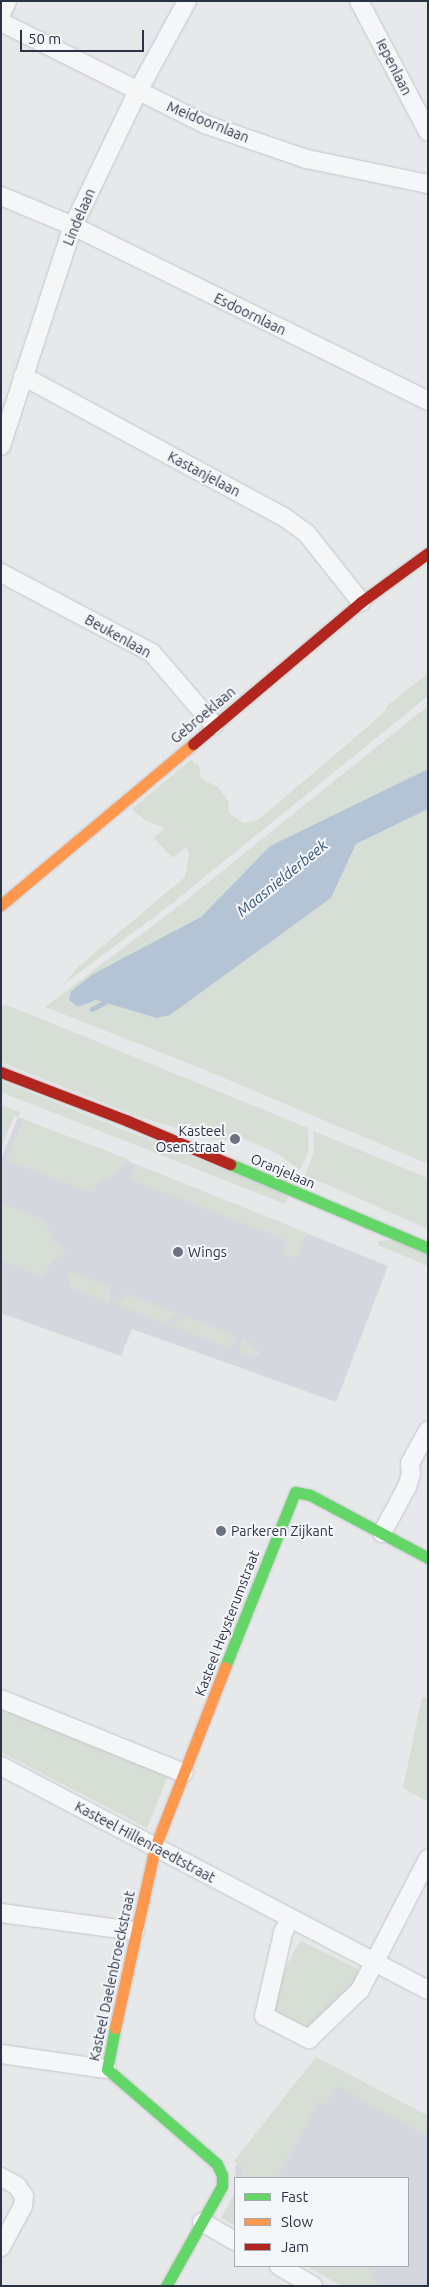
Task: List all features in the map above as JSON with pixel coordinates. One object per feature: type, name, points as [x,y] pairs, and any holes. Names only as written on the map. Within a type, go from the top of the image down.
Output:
[{"type":"street","points":[[1,14],[7,1]]},
{"type":"street","name":"Lindelaan","points":[[1,446],[22,376],[72,226],[138,91],[186,1]]},
{"type":"street","name":"Iepenlaan","points":[[360,1],[428,132]]},
{"type":"street","name":"Meidoornlaan","points":[[1,22],[207,125],[307,159],[428,184]]},
{"type":"street","name":"Esdoornlaan","points":[[1,196],[72,226],[428,401]]},
{"type":"street","name":"Kastanjelaan","points":[[22,376],[284,517],[307,534],[361,602]]},
{"type":"street","name":"Gebroeklaan","points":[[1,905],[361,602],[428,554]]},
{"type":"street","name":"Beukenlaan","points":[[1,573],[152,653],[214,726]]},
{"type":"street","name":"Oranjelaan","points":[[1,1072],[128,1121],[428,1248]]},
{"type":"street","name":"Oranjelaan","points":[[128,1121],[142,1123],[214,1144]]},
{"type":"street","points":[[382,1533],[407,1487],[412,1474],[410,1463],[428,1431]]},
{"type":"street","name":"Kasteel Heysterumstraat","points":[[155,1847],[289,1504],[296,1492],[310,1495],[428,1558]]},
{"type":"street","points":[[1,1699],[184,1773]]},
{"type":"street","name":"Kasteel Hillenraedtstraat","points":[[1,1766],[428,1990]]},
{"type":"street","name":"Kasteel Daelenbroeckstraat","points":[[155,1847],[135,1932],[107,2070],[217,2164],[222,2175],[222,2186],[166,2286]]},
{"type":"street","points":[[290,1918],[283,1933],[264,2016],[309,2039],[360,1990],[428,1859]]},
{"type":"street","points":[[1,1913],[135,1932]]},
{"type":"street","points":[[1,2054],[107,2070]]},
{"type":"street","points":[[1,2177],[17,2186],[24,2196],[23,2206],[1,2247]]},
{"type":"street","points":[[202,2222],[234,2240]]},
{"type":"street","points":[[281,2267],[313,2286]]},
{"type":"shaded area","points":[[428,673],[428,696],[170,905],[63,985],[78,967],[185,877],[189,855],[187,846],[173,858],[154,838],[164,828],[146,821],[132,809],[192,759],[193,762],[199,765],[201,779],[218,787],[229,802],[228,811],[231,815],[244,823],[258,820],[365,729],[385,711],[388,705]]},
{"type":"shaded area","points":[[428,706],[428,769],[270,846],[201,917],[70,991],[69,1000],[78,1007],[96,1000],[157,1018],[170,1015],[331,898],[356,844],[428,809],[428,1164],[200,1068],[45,1007],[180,905]]},
{"type":"shaded area","points":[[7,1005],[308,1128],[309,1150],[300,1170],[276,1153],[235,1135],[232,1139],[215,1140],[137,1116],[1,1062],[1,1006]]},
{"type":"shaded area","points":[[1,1081],[289,1195],[285,1204],[1,1092]]},
{"type":"shaded area","points":[[1,1105],[20,1112],[18,1117],[14,1116],[1,1149]]},
{"type":"shaded area","name":"Wings","points":[[18,1117],[388,1266],[336,1402],[132,1329],[121,1356],[1,1313],[1,1159]]},
{"type":"shaded area","points":[[23,1119],[130,1160],[114,1175],[100,1181],[92,1193],[7,1161]]},
{"type":"shaded area","points":[[313,1131],[428,1178],[428,1229],[305,1175],[314,1152]]},
{"type":"shaded area","points":[[134,1164],[307,1233],[299,1255],[294,1258],[283,1254],[288,1241],[131,1180]]},
{"type":"shaded area","points":[[1,1203],[45,1220],[53,1239],[67,1251],[53,1261],[43,1277],[1,1261]]},
{"type":"shaded area","points":[[395,1240],[428,1254],[428,1266],[378,1245],[379,1241]]},
{"type":"shaded area","points":[[71,1271],[110,1287],[110,1303],[71,1288],[68,1277]]},
{"type":"shaded area","points":[[127,1294],[179,1314],[163,1323],[116,1304]]},
{"type":"shaded area","points":[[185,1316],[236,1336],[228,1348],[173,1326]]},
{"type":"shaded area","points":[[242,1338],[251,1342],[250,1347],[261,1352],[259,1355],[252,1357],[239,1353]]},
{"type":"shaded area","points":[[422,1697],[428,1698],[428,1802],[403,1788]]},
{"type":"shaded area","points":[[1,1707],[169,1773],[147,1828],[1,1752]]},
{"type":"shaded area","points":[[301,1941],[364,1972],[355,1986],[308,2028],[277,2013],[269,2004],[294,1951]]},
{"type":"shaded area","points":[[316,2057],[428,2116],[428,2286],[342,2286],[309,2267],[409,2267],[409,2177],[236,2177],[235,2167]]},
{"type":"shaded area","points":[[316,2057],[428,2116],[428,2137],[337,2086],[326,2105],[319,2102],[278,2177],[243,2177],[242,2168],[234,2161]]},
{"type":"shaded area","points":[[234,2195],[234,2225],[221,2218]]},
{"type":"shaded area","points":[[309,2267],[366,2267],[374,2271],[370,2278],[384,2286],[343,2286]]},
{"type":"water","points":[[428,769],[428,809],[356,844],[331,898],[170,1015],[157,1018],[96,1000],[78,1007],[69,1000],[71,991],[93,974],[201,917],[270,846]]},
{"type":"waterway","name":"Maasnielderbeek","points":[[92,1009],[109,1000]]},
{"type":"traffic: fast","points":[[230,1164],[428,1248]]},
{"type":"traffic: fast","points":[[225,1667],[295,1492],[310,1495],[428,1558]]},
{"type":"traffic: fast","points":[[115,2028],[107,2069],[217,2164],[222,2175],[222,2186],[166,2286]]},
{"type":"traffic: slow","points":[[1,905],[193,744]]},
{"type":"traffic: slow","points":[[115,2028],[155,1847],[225,1667]]},
{"type":"traffic: jam","points":[[193,744],[361,602],[428,553]]},
{"type":"traffic: jam","points":[[1,1072],[128,1121],[230,1164]]},
{"type":"place","name":"Kasteel Osenstraat","points":[[235,1139]]},
{"type":"place","name":"Wings","points":[[178,1252]]},
{"type":"place","name":"Parkeren Zijkant","points":[[221,1531]]}]
